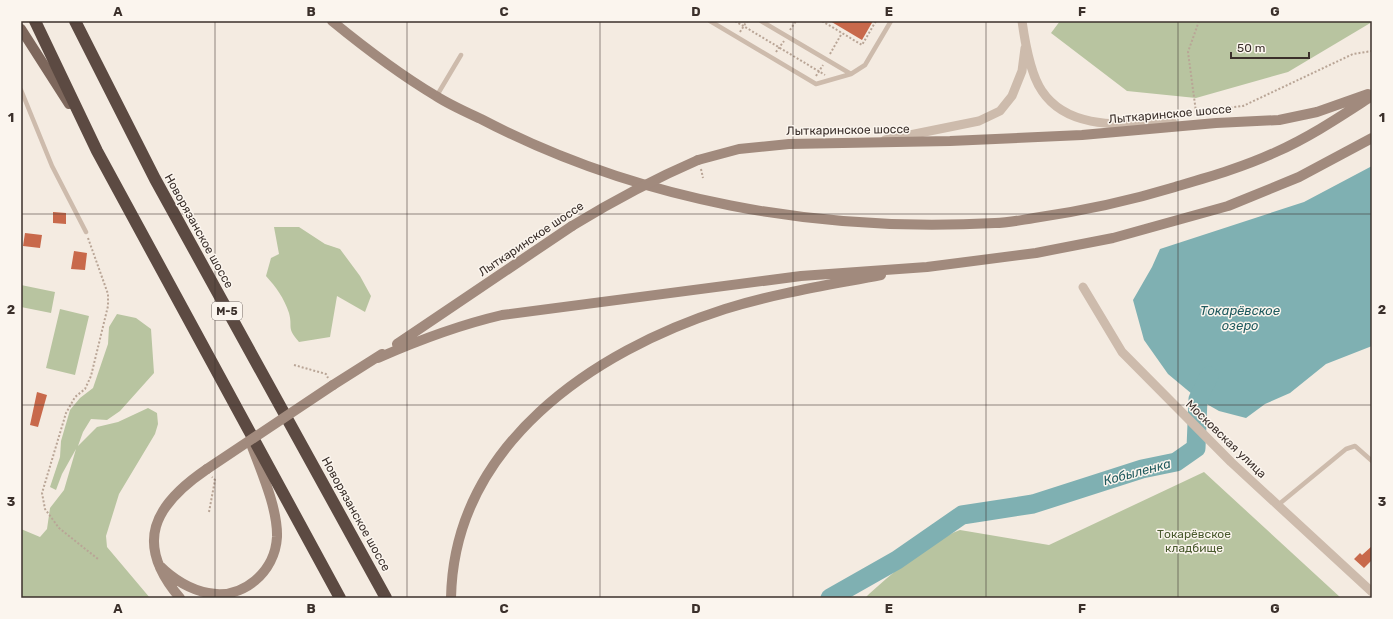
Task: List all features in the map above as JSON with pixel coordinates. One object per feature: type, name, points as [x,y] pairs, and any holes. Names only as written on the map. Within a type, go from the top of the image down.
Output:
[{"type":"highway","points":[[35,21],[98,151],[246,428],[340,598]]},
{"type":"highway","name":"Новорязанское шоссе","points":[[75,21],[158,186],[386,598]]},
{"type":"main road","points":[[332,21],[377,56],[436,97],[522,140],[577,164],[648,187],[710,202],[779,214],[850,222],[932,224],[996,223],[1073,212],[1151,194],[1214,176],[1274,153],[1320,130],[1372,96]]},
{"type":"main road","points":[[21,29],[98,151]]},
{"type":"main road","name":"Лыткаринское шоссе","points":[[180,598],[159,565],[154,551],[154,533],[158,517],[178,490],[333,385],[378,358],[572,226],[612,201],[655,179],[698,160],[738,149],[789,144],[950,141],[1082,135],[1216,123],[1279,120],[1317,112],[1372,93]]},
{"type":"main road","name":"Лыткаринское шоссе","points":[[378,358],[440,332],[471,322],[502,315],[802,276],[927,267],[1036,253],[1113,238],[1228,206],[1299,177],[1372,138]]},
{"type":"main road","name":"Лыткаринское шоссе","points":[[451,598],[452,581],[458,546],[469,511],[485,478],[506,448],[530,421],[560,394],[603,363],[654,336],[724,310],[764,298],[927,267]]},
{"type":"main road","points":[[159,565],[184,585],[199,591],[220,594],[230,593],[249,585],[260,576],[270,564],[276,545],[275,518],[246,428]]},
{"type":"street","points":[[1022,21],[1026,44],[1041,90],[1052,104],[1066,113],[1083,120],[1100,123],[1216,123]]},
{"type":"street","points":[[874,142],[979,120],[1000,111],[1012,96],[1022,71],[1026,44]]},
{"type":"street","name":"Московская улица","points":[[1083,287],[1122,352],[1232,462],[1372,592]]},
{"type":"lane","points":[[710,21],[816,84],[851,74],[865,65],[891,21]]},
{"type":"lane","points":[[761,21],[851,74]]},
{"type":"lane","points":[[436,97],[461,54]]},
{"type":"lane","points":[[21,90],[52,166],[86,232]]},
{"type":"lane","points":[[1278,505],[1346,449],[1355,446],[1372,461]]},
{"type":"path","points":[[735,21],[833,79]]},
{"type":"path","points":[[737,37],[747,21]]},
{"type":"path","points":[[822,21],[862,45],[876,21]]},
{"type":"path","points":[[1199,21],[1188,52],[1196,112],[1243,106],[1353,54],[1372,51]]},
{"type":"path","points":[[86,232],[108,294],[108,306],[91,376],[85,389],[75,397],[66,413],[42,493],[45,509],[58,528],[98,559]]},
{"type":"path","points":[[294,365],[326,374],[333,385]]},
{"type":"path","points":[[207,469],[214,480],[209,512]]},
{"type":"green space","points":[[1060,21],[1372,22],[1288,72],[1196,98],[1127,91],[1051,33]]},
{"type":"green space","points":[[274,227],[299,227],[325,244],[340,249],[360,276],[371,296],[365,312],[337,296],[330,337],[299,342],[291,330],[289,313],[285,302],[266,276],[271,258],[279,254]]},
{"type":"green space","points":[[21,285],[55,292],[51,313],[21,307]]},
{"type":"green space","points":[[60,309],[89,316],[75,375],[46,368]]},
{"type":"green space","points":[[117,314],[136,318],[151,329],[154,373],[120,411],[107,420],[91,419],[83,432],[78,446],[97,427],[118,422],[148,408],[157,413],[158,424],[155,434],[119,494],[106,536],[107,547],[150,598],[21,598],[21,529],[40,537],[47,529],[50,508],[64,490],[76,449],[62,474],[56,490],[50,487],[60,457],[61,441],[70,410],[80,398],[93,388],[108,344],[109,327]]},
{"type":"green space","name":"Токарёвское кладбище","points":[[1204,472],[1341,598],[865,598],[898,569],[923,550],[948,535],[960,530],[1049,545]]},
{"type":"water","name":"Токарёвское озеро","points":[[1372,166],[1372,346],[1326,364],[1290,393],[1265,404],[1246,418],[1219,411],[1198,399],[1168,374],[1144,340],[1133,300],[1152,267],[1160,249],[1304,202]]},
{"type":"building","points":[[830,21],[873,21],[862,40]]},
{"type":"building","points":[[53,212],[66,213],[66,224],[53,223]]},
{"type":"building","points":[[25,233],[42,235],[40,248],[23,246]]},
{"type":"building","points":[[74,251],[87,253],[85,270],[71,269]]},
{"type":"building","points":[[37,392],[47,395],[38,427],[30,425]]},
{"type":"building","points":[[1372,546],[1372,560],[1364,568],[1354,559],[1360,553],[1362,555]]},
{"type":"waterway","name":"Кобыленка","points":[[830,598],[897,560],[962,515],[1033,504],[1142,469],[1176,462],[1196,448],[1198,399],[1209,376]]}]
